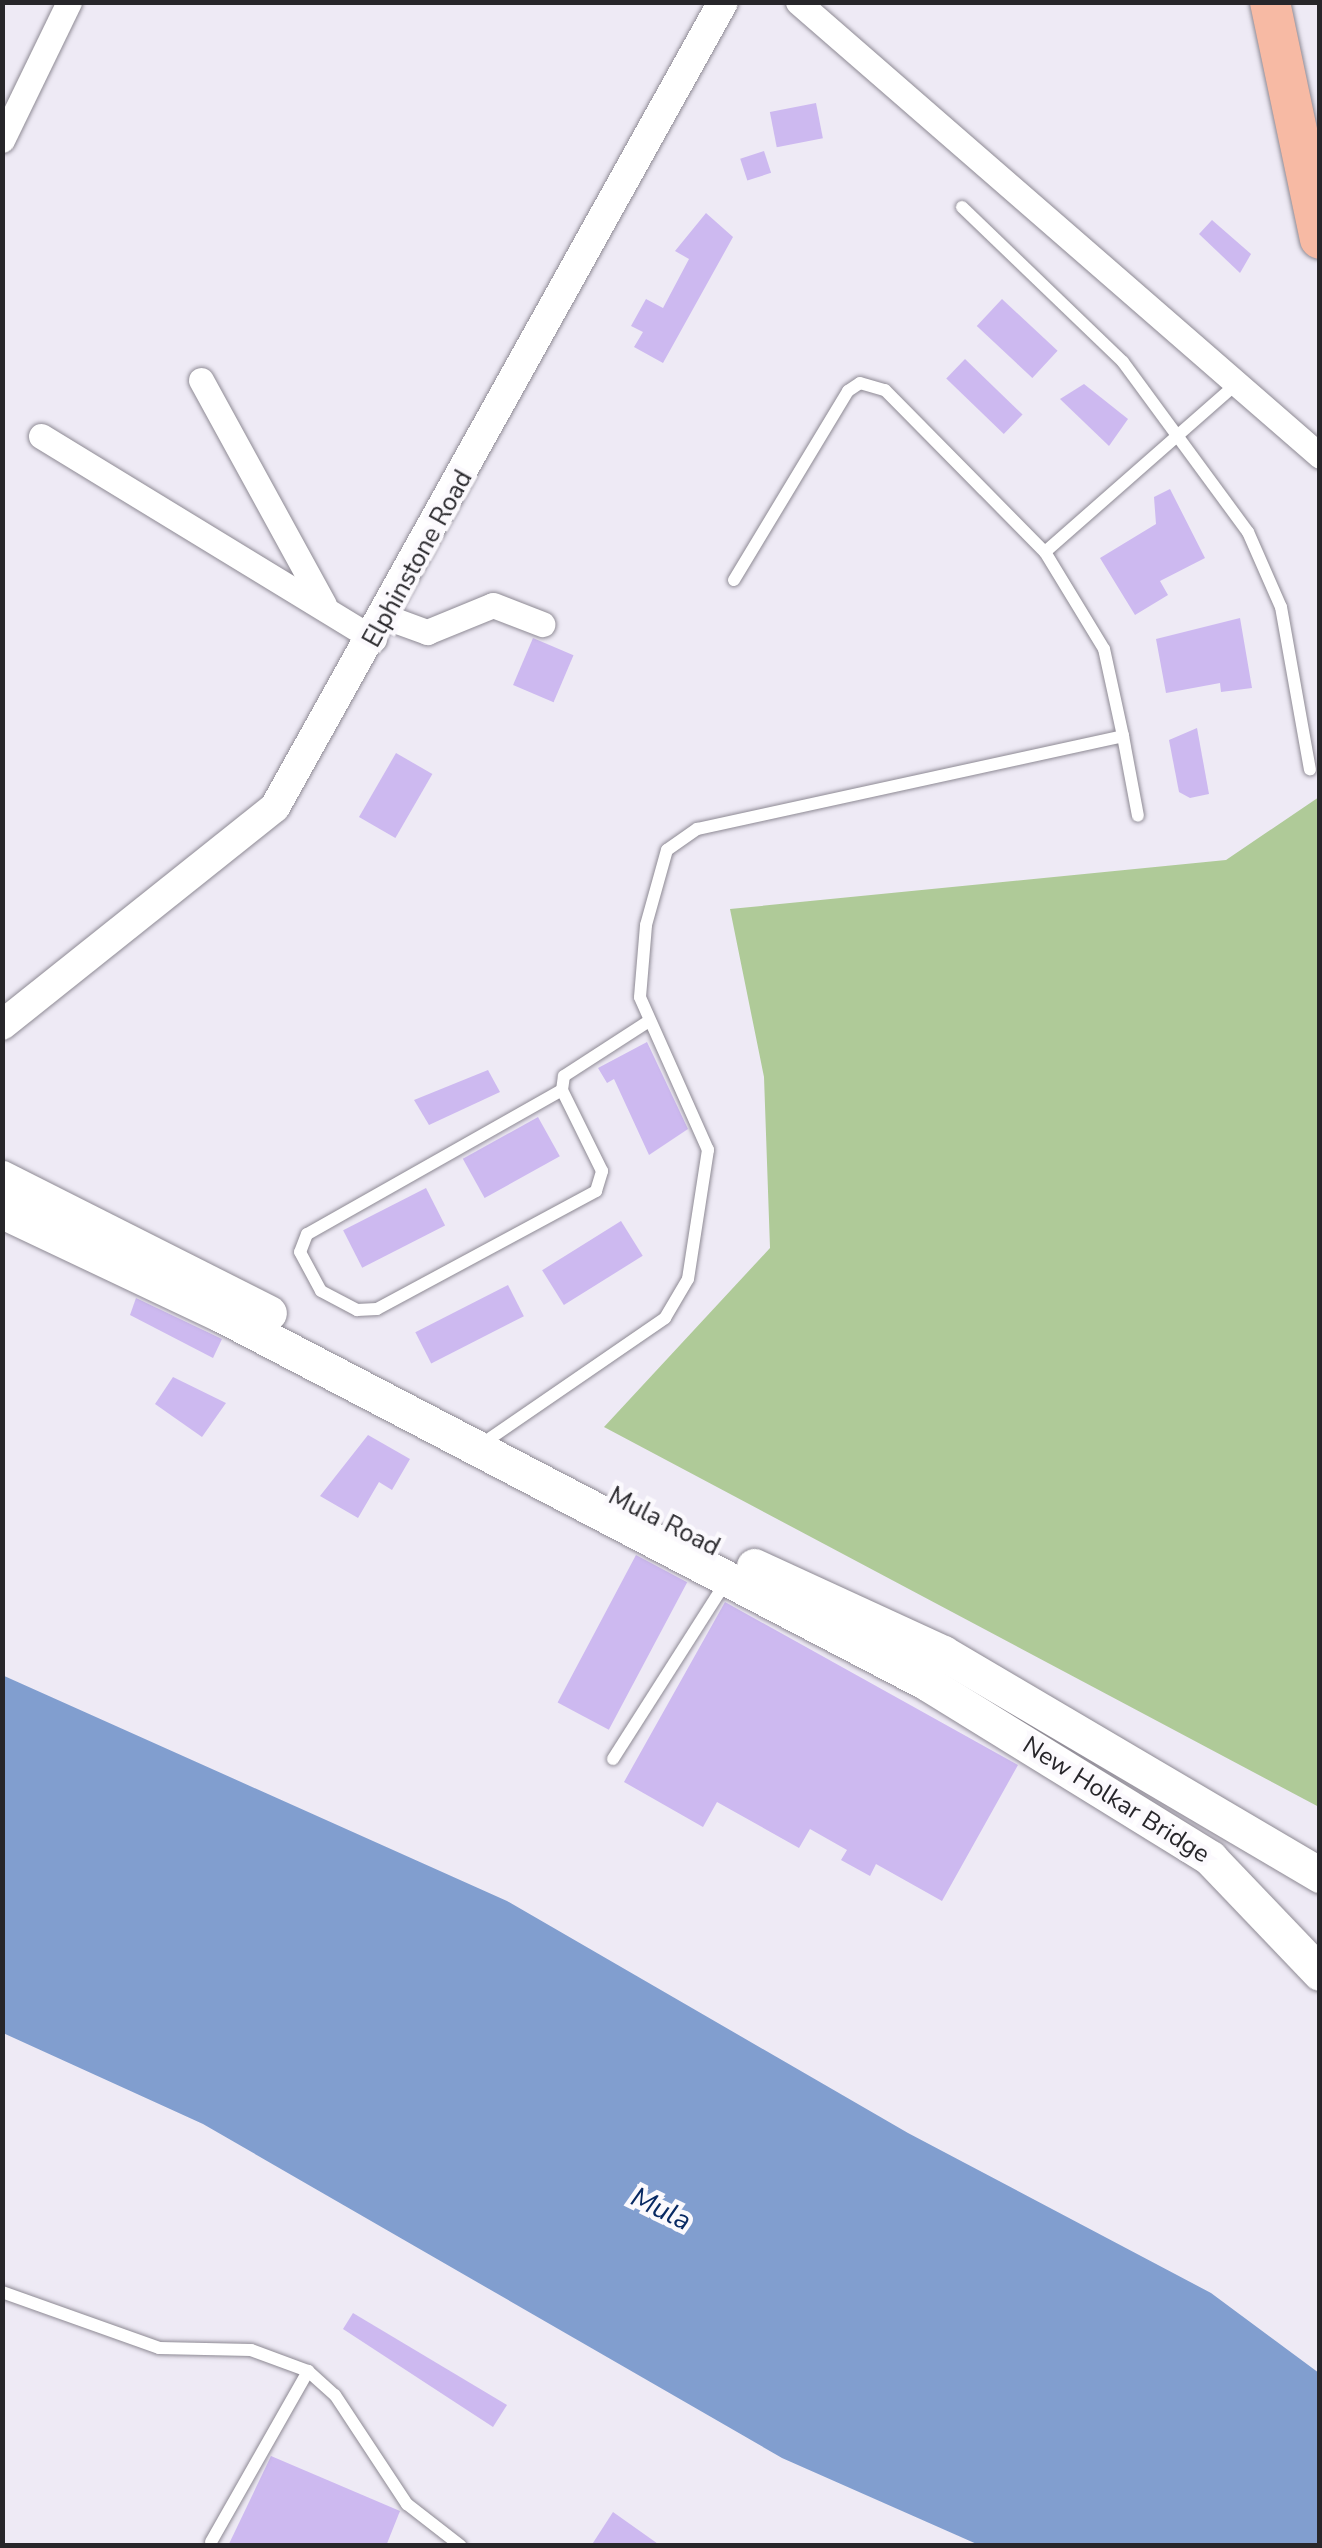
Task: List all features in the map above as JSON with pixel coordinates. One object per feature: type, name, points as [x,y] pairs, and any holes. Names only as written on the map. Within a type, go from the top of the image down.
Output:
[{"type":"main road","points":[[1270,2],[1320,239]]},
{"type":"main road","points":[[1292,2],[1320,123]]},
{"type":"main road","name":"Mula Road","points":[[2,1178],[130,1256],[1320,1875]]},
{"type":"main road","name":"Mula Road","points":[[2,1211],[130,1256]]},
{"type":"main road","name":"New Holkar Bridge","points":[[886,1650],[989,1720],[1210,1858],[1320,1974]]},
{"type":"street","points":[[2,140],[69,2]]},
{"type":"street","name":"Elphinstone Road","points":[[2,1025],[275,807],[380,628],[723,2]]},
{"type":"street","points":[[798,2],[1234,386],[1320,456]]},
{"type":"street","points":[[200,380],[326,610]]},
{"type":"street","points":[[41,436],[326,610],[380,628],[427,632],[493,605],[542,624]]},
{"type":"lane","points":[[962,208],[1074,310],[1181,435],[1268,570],[1310,769]]},
{"type":"lane","points":[[734,580],[848,391],[860,382],[885,390],[1045,552],[1104,649],[1138,816]]},
{"type":"lane","points":[[1045,552],[1234,386]]},
{"type":"lane","points":[[483,1442],[665,1318],[684,1291],[708,1150],[702,1122],[649,1022],[640,996],[646,925],[667,850],[681,836],[1122,736]]},
{"type":"lane","points":[[562,1090],[602,1171],[596,1191],[377,1308],[358,1310],[321,1291],[300,1252],[307,1234],[562,1090],[578,1064],[649,1022]]},
{"type":"lane","points":[[613,1759],[734,1569]]},
{"type":"lane","points":[[2,2292],[159,2348],[251,2350],[308,2371],[334,2395],[406,2504],[461,2546]]},
{"type":"lane","points":[[211,2542],[308,2371]]},
{"type":"green space","points":[[1319,797],[1319,1807],[604,1427],[770,1248],[764,1077],[730,909],[1226,860]]},
{"type":"water","name":"Mula","points":[[2,1675],[507,1901],[908,2133],[1211,2293],[1319,2373],[1319,2545],[979,2545],[782,2458],[203,2124],[3,2033]]},
{"type":"building","points":[[816,103],[823,138],[777,147],[770,112]]},
{"type":"building","points":[[764,151],[771,173],[747,181],[740,159]]},
{"type":"building","points":[[706,213],[733,237],[663,363],[634,347],[643,332],[631,326],[646,299],[663,308],[689,259],[675,251]]},
{"type":"building","points":[[1212,220],[1251,254],[1240,273],[1199,234]]},
{"type":"building","points":[[1002,299],[1058,351],[1032,378],[977,326]]},
{"type":"building","points":[[965,359],[1023,415],[1004,434],[946,378]]},
{"type":"building","points":[[1084,384],[1128,419],[1109,446],[1060,399]]},
{"type":"building","points":[[1170,489],[1205,558],[1160,581],[1168,595],[1135,615],[1100,558],[1156,524],[1154,497]]},
{"type":"building","points":[[1240,618],[1252,688],[1221,692],[1220,683],[1166,693],[1156,639]]},
{"type":"building","points":[[533,638],[574,655],[554,702],[513,685]]},
{"type":"building","points":[[1197,728],[1209,794],[1190,798],[1179,792],[1169,740]]},
{"type":"building","points":[[396,753],[432,774],[395,838],[359,817]]},
{"type":"building","points":[[647,1042],[688,1129],[649,1155],[614,1079],[607,1083],[598,1068]]},
{"type":"building","points":[[488,1070],[500,1092],[429,1125],[414,1100]]},
{"type":"building","points":[[538,1117],[560,1156],[485,1198],[463,1159]]},
{"type":"building","points":[[426,1188],[445,1225],[362,1268],[343,1230]]},
{"type":"building","points":[[621,1221],[643,1256],[564,1305],[542,1270]]},
{"type":"building","points":[[508,1285],[524,1316],[431,1363],[415,1332]]},
{"type":"building","points":[[136,1298],[222,1339],[213,1358],[130,1315]]},
{"type":"building","points":[[173,1377],[226,1403],[202,1437],[155,1404]]},
{"type":"building","points":[[368,1435],[410,1459],[392,1490],[379,1482],[358,1518],[320,1496]]},
{"type":"building","points":[[636,1555],[687,1582],[609,1730],[558,1702]]},
{"type":"building","points":[[725,1602],[1018,1765],[942,1901],[876,1864],[870,1876],[841,1860],[847,1850],[810,1829],[799,1848],[717,1802],[703,1827],[624,1782]]},
{"type":"building","points":[[353,2313],[507,2405],[493,2427],[343,2329]]},
{"type":"building","points":[[271,2456],[400,2511],[386,2546],[228,2546]]},
{"type":"building","points":[[613,2512],[661,2546],[591,2546]]}]
